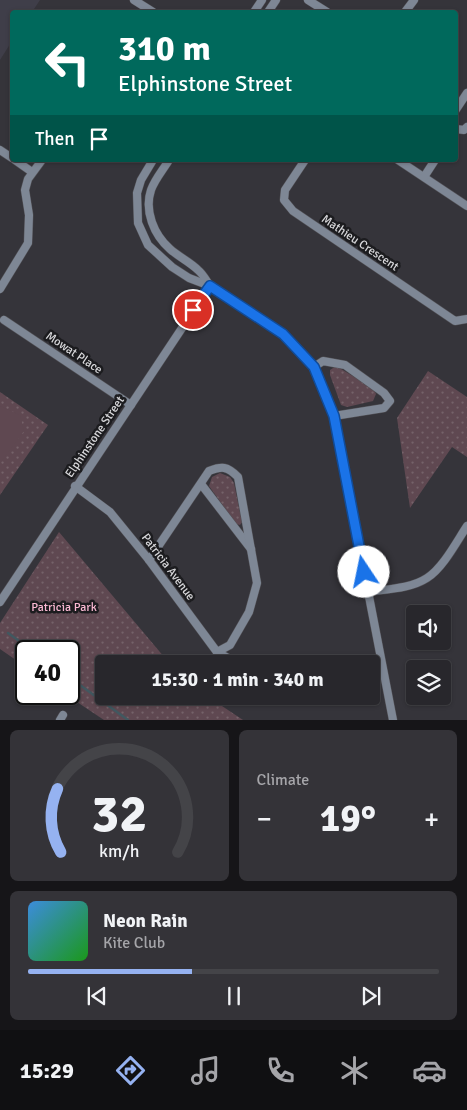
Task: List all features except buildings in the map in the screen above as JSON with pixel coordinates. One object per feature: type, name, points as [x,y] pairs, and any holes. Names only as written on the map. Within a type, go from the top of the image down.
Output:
[{"type":"street","points":[[134,0],[147,10]]},
{"type":"street","points":[[308,0],[323,10]]},
{"type":"street","points":[[458,106],[467,93]]},
{"type":"street","points":[[18,162],[32,172]]},
{"type":"street","points":[[0,289],[28,243],[29,215],[25,190],[28,178],[40,162]]},
{"type":"street","points":[[152,162],[141,180],[137,209],[138,223],[148,245],[172,267],[189,278],[210,286],[283,334],[314,367],[334,416],[393,720]]},
{"type":"street","points":[[168,162],[155,181],[151,191],[149,203],[154,229],[160,240],[170,250],[198,270],[210,286]]},
{"type":"street","name":"Mathieu Crescent","points":[[304,162],[285,190],[284,200],[293,211],[455,320],[467,319]]},
{"type":"street","points":[[401,162],[467,206]]},
{"type":"street","points":[[424,177],[435,162]]},
{"type":"street","name":"Elphinstone Street","points":[[0,602],[210,286]]},
{"type":"street","name":"Mowat Place","points":[[4,320],[130,404]]},
{"type":"street","points":[[314,367],[323,361],[345,365],[384,393],[390,401],[384,408],[334,416]]},
{"type":"street","points":[[149,560],[209,471],[220,467],[231,470],[238,476],[257,583],[249,612],[230,646],[217,652]]},
{"type":"street","points":[[201,484],[252,550]]},
{"type":"street","name":"Patricia Avenue","points":[[76,486],[110,512],[149,560],[217,652],[222,655]]},
{"type":"street","points":[[367,592],[405,586],[428,578],[443,562],[467,526]]},
{"type":"shaded area","points":[[0,0],[40,0],[33,10],[10,10],[10,44],[0,60]]},
{"type":"green space","points":[[336,366],[373,388],[376,394],[373,401],[347,407],[341,405],[330,375],[330,370]]},
{"type":"green space","points":[[428,371],[467,397],[467,457],[452,447],[410,508],[397,418]]},
{"type":"green space","points":[[0,392],[48,425],[0,495]]},
{"type":"green space","points":[[0,406],[20,415],[24,431],[0,463]]},
{"type":"green space","points":[[220,473],[230,477],[234,483],[242,522],[240,525],[236,524],[209,486],[212,477]]},
{"type":"green space","name":"Patricia Park","points":[[59,532],[162,655],[95,655],[95,705],[220,705],[243,720],[104,720],[80,704],[80,640],[15,640],[15,659],[0,649],[0,623]]},
{"type":"waterway","points":[[8,633],[18,640]]},
{"type":"waterway","points":[[80,685],[128,720]]},
{"type":"route","points":[[193,310],[210,286],[283,334],[314,367],[334,416],[364,572]]}]
